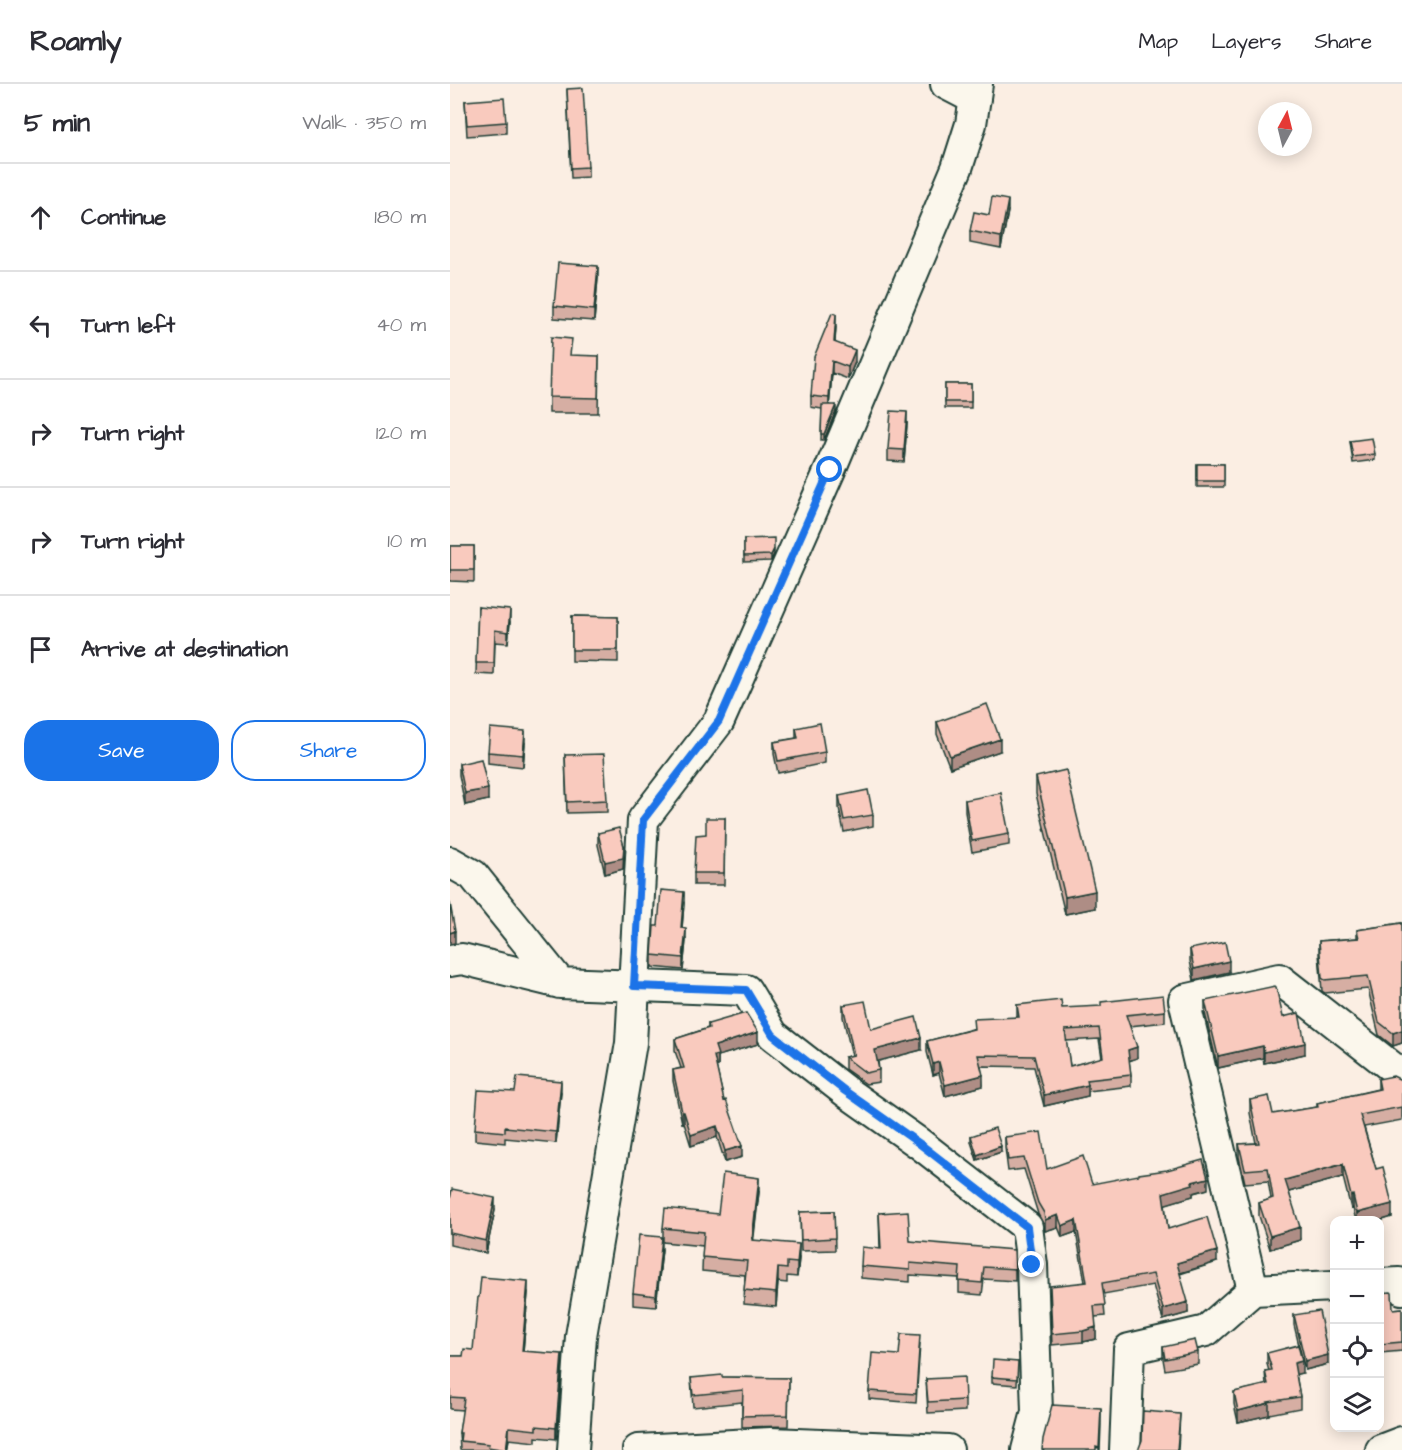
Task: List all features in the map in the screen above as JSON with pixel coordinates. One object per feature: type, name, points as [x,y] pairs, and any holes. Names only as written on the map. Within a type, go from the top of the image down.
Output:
[{"type":"street","points":[[573,1450],[581,1336],[631,1043],[643,820],[719,721],[830,470],[957,168],[971,124],[976,91],[946,84]]},
{"type":"street","points":[[450,862],[473,875],[560,983]]},
{"type":"street","points":[[450,961],[462,959],[560,983],[746,990],[773,1035],[1027,1227],[1032,1265],[1037,1412],[1027,1450]]},
{"type":"street","points":[[1253,1290],[1184,1000],[1279,979],[1402,1075]]},
{"type":"street","points":[[1384,1284],[1399,1283],[1402,1289]]},
{"type":"street","points":[[1125,1450],[1129,1349],[1206,1331],[1253,1290],[1330,1286]]},
{"type":"street","points":[[1381,1450],[1402,1442]]},
{"type":"street","points":[[638,1450],[771,1443],[948,1450]]},
{"type":"building","points":[[583,88],[588,167],[571,168],[567,89]]},
{"type":"building","points":[[504,98],[506,122],[467,125],[465,101]]},
{"type":"building","points":[[992,197],[1008,200],[1001,237],[970,231],[974,212],[989,215]]},
{"type":"building","points":[[558,263],[598,266],[594,310],[554,306]]},
{"type":"building","points":[[832,313],[836,314],[834,342],[855,350],[848,367],[832,361],[829,398],[811,396],[814,357]]},
{"type":"building","points":[[551,337],[572,339],[570,355],[599,356],[598,398],[549,397]]},
{"type":"building","points":[[945,384],[971,384],[971,402],[945,402]]},
{"type":"building","points":[[822,405],[836,405],[824,434],[821,434]]},
{"type":"building","points":[[891,411],[907,412],[904,450],[888,449]]},
{"type":"building","points":[[1372,438],[1375,454],[1353,457],[1350,441]]},
{"type":"building","points":[[1197,464],[1224,464],[1224,481],[1197,481]]},
{"type":"building","points":[[774,538],[774,549],[771,555],[744,556],[744,539]]},
{"type":"building","points":[[450,546],[474,546],[474,570],[450,570]]},
{"type":"building","points":[[478,607],[510,610],[508,632],[495,630],[494,663],[476,663]]},
{"type":"building","points":[[572,616],[618,617],[618,650],[572,650]]},
{"type":"building","points":[[987,704],[1000,739],[950,756],[937,722]]},
{"type":"building","points":[[820,723],[825,752],[778,761],[774,742],[798,738],[796,728]]},
{"type":"building","points":[[490,728],[525,731],[523,755],[488,752]]},
{"type":"building","points":[[604,754],[607,800],[567,802],[565,755]]},
{"type":"building","points":[[481,759],[488,789],[465,793],[459,764]]},
{"type":"building","points":[[1066,770],[1095,891],[1065,897],[1036,777]]},
{"type":"building","points":[[868,790],[873,815],[844,820],[839,796]]},
{"type":"building","points":[[1001,793],[1009,834],[972,841],[965,800]]},
{"type":"building","points":[[706,818],[725,818],[724,873],[694,873],[696,835],[706,834]]},
{"type":"building","points":[[619,828],[624,846],[623,858],[605,862],[598,833]]},
{"type":"building","points":[[661,890],[684,892],[681,928],[686,929],[683,958],[652,955],[654,926],[658,926]]},
{"type":"building","points":[[450,903],[455,931],[450,933]]},
{"type":"building","points":[[1402,923],[1402,1030],[1393,1033],[1379,1022],[1368,976],[1325,980],[1322,978],[1319,941],[1359,938],[1357,930]]},
{"type":"building","points":[[1225,942],[1229,961],[1194,969],[1190,949]]},
{"type":"building","points":[[1275,986],[1283,1017],[1299,1013],[1305,1043],[1264,1052],[1263,1046],[1218,1056],[1205,1001]]},
{"type":"building","points":[[1163,995],[1165,1011],[1126,1015],[1137,1047],[1128,1050],[1131,1075],[1087,1080],[1088,1085],[1044,1095],[1034,1056],[978,1055],[983,1075],[945,1085],[939,1062],[933,1064],[927,1041],[974,1029],[973,1019],[1019,1017],[1017,1005],[1061,1000],[1062,1008],[1101,1006],[1101,1002]],"holes":[[[1099,1028],[1103,1057],[1070,1066],[1065,1030]]]},
{"type":"building","points":[[865,1001],[871,1029],[916,1017],[921,1038],[875,1050],[879,1070],[866,1073],[845,1057],[854,1055],[843,1005]]},
{"type":"building","points":[[746,1013],[758,1032],[715,1046],[718,1055],[714,1056],[724,1101],[726,1100],[742,1146],[725,1151],[717,1126],[691,1135],[684,1112],[682,1112],[673,1070],[684,1068],[675,1039],[709,1028],[708,1024]]},
{"type":"building","points":[[1393,1076],[1402,1079],[1402,1107],[1360,1115],[1376,1169],[1383,1167],[1392,1204],[1357,1213],[1343,1164],[1285,1180],[1300,1227],[1270,1236],[1259,1203],[1273,1198],[1268,1168],[1245,1170],[1239,1144],[1259,1143],[1250,1100],[1269,1096],[1273,1114],[1318,1107],[1317,1103],[1380,1089],[1378,1079]]},
{"type":"building","points":[[517,1077],[561,1081],[556,1132],[505,1127],[505,1132],[475,1129],[478,1090],[515,1092]]},
{"type":"building","points":[[995,1128],[1001,1146],[977,1155],[971,1136]]},
{"type":"building","points":[[1041,1132],[1047,1169],[1083,1156],[1092,1184],[1167,1170],[1203,1160],[1208,1178],[1163,1193],[1168,1229],[1207,1217],[1217,1251],[1177,1263],[1188,1302],[1163,1309],[1153,1274],[1102,1283],[1105,1305],[1094,1306],[1096,1327],[1083,1331],[1052,1334],[1050,1286],[1087,1282],[1076,1220],[1062,1226],[1058,1215],[1045,1220],[1024,1158],[1008,1160],[1005,1137]]},
{"type":"building","points":[[723,1173],[759,1178],[752,1240],[799,1244],[797,1263],[787,1262],[787,1269],[778,1268],[776,1293],[744,1290],[747,1261],[702,1257],[704,1232],[663,1228],[665,1208],[718,1214]]},
{"type":"building","points":[[452,1189],[495,1198],[486,1241],[450,1233]]},
{"type":"building","points":[[834,1211],[835,1238],[801,1240],[800,1212]]},
{"type":"building","points":[[908,1211],[910,1241],[1014,1250],[1015,1269],[984,1267],[982,1283],[959,1281],[960,1267],[910,1263],[910,1270],[861,1266],[862,1247],[881,1249],[879,1213]]},
{"type":"building","points":[[639,1235],[662,1237],[656,1296],[633,1293]]},
{"type":"building","points":[[481,1277],[528,1281],[522,1351],[562,1354],[556,1428],[536,1426],[536,1430],[509,1427],[506,1450],[488,1447],[489,1444],[460,1441],[464,1398],[450,1397],[450,1356],[463,1356],[464,1349],[473,1350]]},
{"type":"building","points":[[1384,1293],[1392,1293],[1393,1309],[1402,1308],[1402,1342],[1384,1344]]},
{"type":"building","points":[[1319,1311],[1328,1355],[1305,1361],[1294,1315]]},
{"type":"building","points":[[901,1334],[920,1335],[916,1394],[869,1391],[872,1353],[899,1355]]},
{"type":"building","points":[[1195,1340],[1198,1352],[1165,1359],[1163,1347]]},
{"type":"building","points":[[1298,1345],[1302,1361],[1294,1363],[1300,1397],[1268,1402],[1238,1411],[1234,1392],[1268,1384],[1265,1371],[1272,1370],[1267,1353]]},
{"type":"building","points":[[993,1360],[1018,1362],[1017,1379],[992,1377]]},
{"type":"building","points":[[722,1375],[722,1377],[789,1378],[788,1415],[742,1416],[743,1390],[693,1395],[691,1378]]},
{"type":"building","points":[[964,1377],[965,1400],[928,1402],[926,1379]]},
{"type":"building","points":[[1052,1405],[1101,1408],[1099,1448],[1096,1447],[1096,1450],[1042,1450]]},
{"type":"building","points":[[1143,1411],[1180,1414],[1177,1450],[1137,1450],[1142,1440]]},
{"type":"route","points":[[830,470],[719,721],[643,820],[634,986],[746,990],[773,1035],[1027,1227],[1032,1265]]}]
